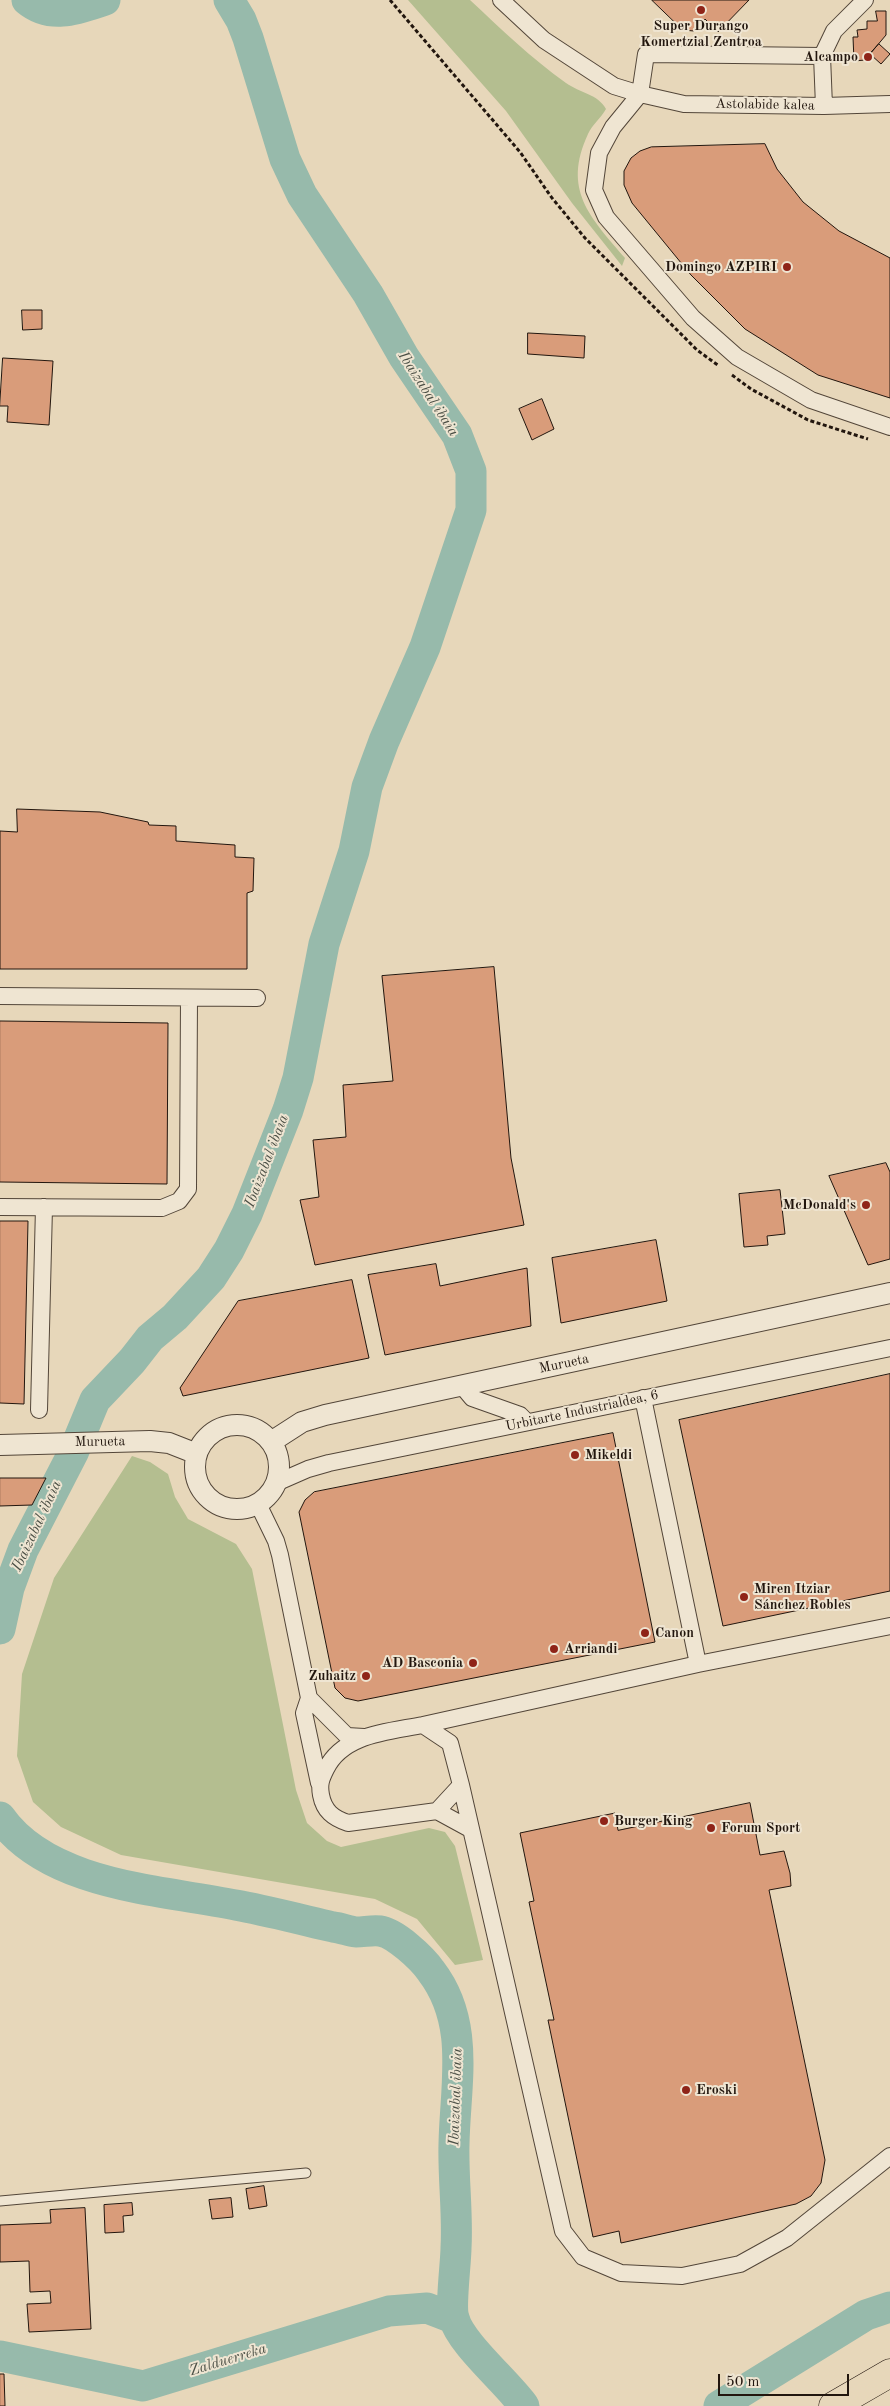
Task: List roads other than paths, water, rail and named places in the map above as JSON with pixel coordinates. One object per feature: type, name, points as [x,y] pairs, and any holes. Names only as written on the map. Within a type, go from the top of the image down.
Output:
[{"type":"highway","points":[[833,2406],[890,2373]]},
{"type":"highway","points":[[872,2406],[890,2395]]},
{"type":"street","name":"Astolabide kalea","points":[[501,0],[544,40],[614,86],[640,94],[684,104],[824,106],[890,104]]},
{"type":"street","points":[[824,106],[822,56],[834,31],[864,0]]},
{"type":"street","points":[[822,56],[646,54],[640,94],[613,127],[598,153],[594,190],[606,217],[650,271],[693,318],[737,357],[811,400],[890,427]]},
{"type":"street","points":[[0,996],[257,998]]},
{"type":"street","points":[[0,1207],[162,1208],[179,1201],[188,1188],[188,998]]},
{"type":"street","points":[[39,1410],[44,1207]]},
{"type":"street","name":"Murueta","points":[[271,1442],[302,1422],[325,1415],[890,1293]]},
{"type":"street","name":"Murueta","points":[[862,1299],[890,1304]]},
{"type":"street","name":"Urbitarte Industrialdea, 6","points":[[276,1483],[308,1469],[329,1463],[890,1348]]},
{"type":"street","points":[[462,1386],[472,1398],[520,1415],[527,1422]]},
{"type":"street","points":[[643,1398],[698,1664]]},
{"type":"street","points":[[231,1426],[250,1427],[262,1433],[271,1442],[278,1455],[279,1469],[276,1483],[269,1495],[258,1504],[246,1508],[233,1509],[221,1506],[210,1500],[196,1479],[195,1466],[197,1454],[203,1442],[213,1433],[231,1426]]},
{"type":"street","name":"Murueta","points":[[0,1445],[125,1441],[169,1443],[197,1454]]},
{"type":"street","points":[[258,1504],[276,1541],[309,1698],[304,1713],[323,1806],[335,1818],[348,1823],[437,1812],[464,1805]]},
{"type":"street","points":[[309,1698],[346,1736],[364,1736],[423,1725],[698,1664],[890,1626]]},
{"type":"street","points":[[423,1725],[450,1742],[563,2231],[583,2257],[621,2273],[682,2276],[740,2264],[787,2238],[890,2156]]},
{"type":"street","points":[[319,1783],[332,1756],[364,1736]]},
{"type":"street","points":[[437,1812],[461,1785]]},
{"type":"street","points":[[437,1812],[470,1829]]},
{"type":"lane","points":[[0,2201],[306,2173]]},
{"type":"waterway","name":"Ibaizabal ibaia","points":[[27,0],[46,10],[55,11],[85,7],[105,0]]},
{"type":"waterway","name":"Ibaizabal ibaia","points":[[0,1629],[9,1588],[23,1550],[73,1453],[95,1400],[132,1361],[150,1338],[175,1317],[211,1278],[229,1250],[247,1214],[288,1110],[298,1078],[324,944],[354,851],[367,787],[384,741],[425,647],[471,510],[471,471],[457,435],[404,357],[368,294],[302,195],[285,159],[248,38],[241,20],[229,0]]},
{"type":"waterway","name":"Ibaizabal ibaia","points":[[0,1817],[21,1840],[48,1858],[77,1872],[110,1882],[253,1908],[353,1932],[380,1931],[400,1941],[427,1966],[444,1991],[452,2012],[458,2055],[454,2144],[456,2209],[454,2318],[465,2339],[524,2406]]},
{"type":"waterway","name":"Ibaizabal ibaia","points":[[719,2406],[866,2315],[890,2307]]},
{"type":"waterway","name":"Zalduerreka","points":[[0,2356],[143,2386],[389,2311],[427,2308],[453,2318]]},
{"type":"place","name":"Super Durango Komertzial Zentroa","points":[[701,10]]},
{"type":"place","name":"Alcampo","points":[[868,57]]},
{"type":"place","name":"Domingo AZPIRI","points":[[787,267]]},
{"type":"place","name":"McDonald's","points":[[866,1205]]},
{"type":"place","name":"Mikeldi","points":[[575,1455]]},
{"type":"place","name":"Miren Itziar Sánchez Robles","points":[[744,1597]]},
{"type":"place","name":"Canon","points":[[645,1633]]},
{"type":"place","name":"Arriandi","points":[[554,1649]]},
{"type":"place","name":"AD Basconia","points":[[473,1663]]},
{"type":"place","name":"Zuhaitz","points":[[366,1676]]},
{"type":"place","name":"Burger King","points":[[604,1821]]},
{"type":"place","name":"Forum Sport","points":[[711,1828]]},
{"type":"place","name":"Eroski","points":[[686,2090]]}]
